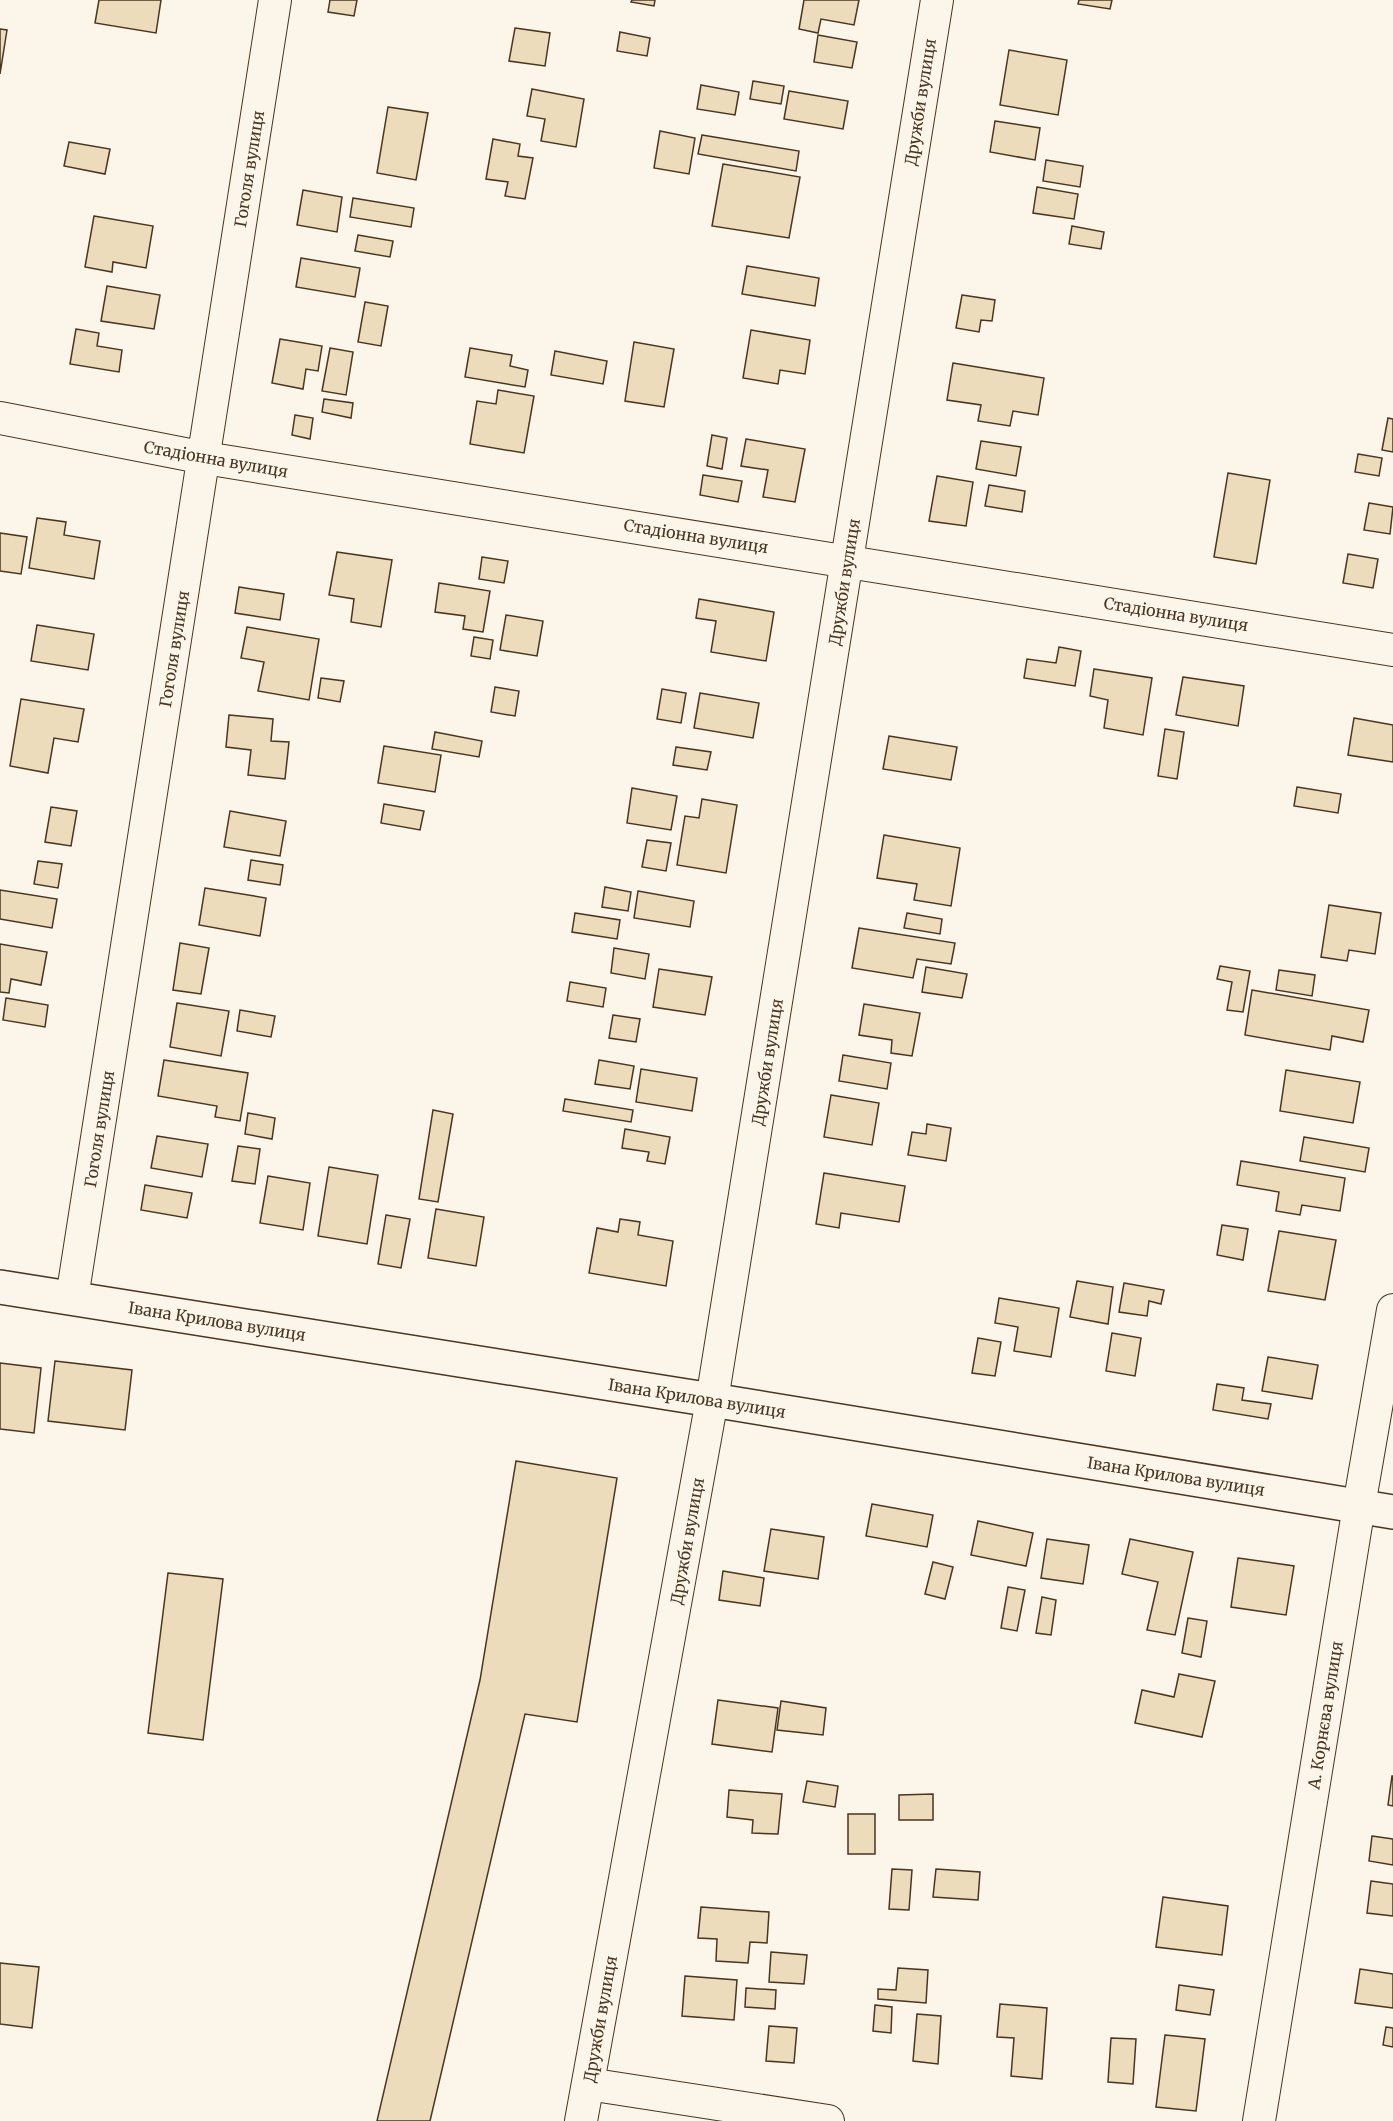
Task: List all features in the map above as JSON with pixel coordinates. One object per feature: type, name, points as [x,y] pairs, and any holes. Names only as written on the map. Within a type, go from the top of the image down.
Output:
[{"type":"street","name":"Гоголя вулиця","points":[[72,1298],[275,0]]},
{"type":"street","name":"Дружби вулиця","points":[[581,2121],[712,1400],[937,0]]},
{"type":"street","name":"Стадіонна вулиця","points":[[0,418],[205,458],[1393,650]]},
{"type":"street","name":"Івана Крилова вулиця","points":[[0,1287],[712,1400],[1393,1512]]},
{"type":"street","name":"А. Корнєва вулиця","points":[[1259,2121],[1393,1310]]},
{"type":"street","points":[[588,2084],[828,2121]]},
{"type":"building","points":[[99,0],[161,0],[156,33],[95,23]]},
{"type":"building","points":[[330,0],[357,0],[354,16],[328,12]]},
{"type":"building","points":[[632,0],[655,0],[654,6],[631,2]]},
{"type":"building","points":[[804,0],[859,0],[854,25],[821,19],[818,33],[799,29]]},
{"type":"building","points":[[1079,0],[1112,0],[1110,9],[1078,4]]},
{"type":"building","points":[[515,28],[550,33],[545,66],[509,61]]},
{"type":"building","points":[[0,29],[7,30],[0,74]]},
{"type":"building","points":[[620,32],[650,38],[647,56],[617,51]]},
{"type":"building","points":[[818,35],[857,42],[852,68],[814,62]]},
{"type":"building","points":[[1009,50],[1067,60],[1058,115],[1000,105]]},
{"type":"building","points":[[753,81],[784,86],[781,104],[750,99]]},
{"type":"building","points":[[701,85],[739,92],[735,115],[697,109]]},
{"type":"building","points":[[532,89],[584,99],[576,147],[541,141],[545,119],[527,116]]},
{"type":"building","points":[[789,91],[848,101],[843,129],[784,119]]},
{"type":"building","points":[[388,107],[428,113],[416,180],[377,173]]},
{"type":"building","points":[[995,121],[1040,128],[1035,160],[990,152]]},
{"type":"building","points":[[660,131],[695,138],[689,174],[654,168]]},
{"type":"building","points":[[702,135],[799,151],[796,171],[698,154]]},
{"type":"building","points":[[493,139],[520,144],[518,156],[533,158],[525,199],[505,196],[508,182],[486,179]]},
{"type":"building","points":[[69,142],[110,149],[105,174],[64,166]]},
{"type":"building","points":[[1046,160],[1083,166],[1080,187],[1043,181]]},
{"type":"building","points":[[723,164],[800,177],[789,238],[712,226]]},
{"type":"building","points":[[1037,187],[1078,194],[1074,219],[1033,213]]},
{"type":"building","points":[[303,190],[342,197],[337,232],[297,225]]},
{"type":"building","points":[[353,198],[414,208],[411,227],[350,217]]},
{"type":"building","points":[[94,216],[153,226],[146,268],[113,262],[112,272],[85,267]]},
{"type":"building","points":[[1072,226],[1104,232],[1101,249],[1069,244]]},
{"type":"building","points":[[358,235],[393,241],[390,257],[355,251]]},
{"type":"building","points":[[301,258],[360,268],[355,297],[296,287]]},
{"type":"building","points":[[747,266],[819,278],[815,306],[742,294]]},
{"type":"building","points":[[107,286],[160,295],[154,329],[101,321]]},
{"type":"building","points":[[962,295],[995,300],[992,321],[981,320],[979,332],[956,328]]},
{"type":"building","points":[[365,302],[388,306],[381,346],[358,342]]},
{"type":"building","points":[[76,329],[99,333],[97,346],[122,350],[119,372],[70,364]]},
{"type":"building","points":[[751,330],[810,340],[805,374],[780,370],[778,384],[743,378]]},
{"type":"building","points":[[280,339],[322,346],[318,371],[306,369],[303,389],[272,383]]},
{"type":"building","points":[[634,342],[674,349],[664,407],[625,401]]},
{"type":"building","points":[[330,348],[353,352],[346,395],[322,391]]},
{"type":"building","points":[[470,348],[512,355],[510,366],[528,370],[525,387],[465,377]]},
{"type":"building","points":[[555,351],[607,361],[603,384],[551,375]]},
{"type":"building","points":[[953,363],[1044,378],[1038,415],[1013,411],[1010,426],[978,421],[981,405],[947,400]]},
{"type":"building","points":[[498,390],[534,396],[524,453],[470,444],[477,401],[496,404]]},
{"type":"building","points":[[324,399],[353,403],[351,418],[322,412]]},
{"type":"building","points":[[295,415],[313,418],[310,439],[292,435]]},
{"type":"building","points":[[1388,418],[1393,419],[1393,452],[1382,450]]},
{"type":"building","points":[[712,435],[727,438],[722,469],[707,466]]},
{"type":"building","points":[[746,439],[805,449],[795,502],[763,497],[768,470],[741,466]]},
{"type":"building","points":[[981,441],[1021,447],[1016,476],[976,469]]},
{"type":"building","points":[[1358,454],[1382,458],[1379,476],[1355,472]]},
{"type":"building","points":[[1228,473],[1270,480],[1256,564],[1214,557]]},
{"type":"building","points":[[703,475],[742,481],[738,502],[700,495]]},
{"type":"building","points":[[937,476],[973,482],[966,526],[929,521]]},
{"type":"building","points":[[989,485],[1025,491],[1022,512],[985,506]]},
{"type":"building","points":[[1369,503],[1393,507],[1390,534],[1364,530]]},
{"type":"building","points":[[37,518],[66,522],[64,535],[100,541],[94,579],[29,568]]},
{"type":"building","points":[[0,533],[27,537],[21,574],[0,571]]},
{"type":"building","points":[[337,552],[392,560],[381,627],[351,622],[354,599],[329,595]]},
{"type":"building","points":[[1348,554],[1378,559],[1373,588],[1343,583]]},
{"type":"building","points":[[482,557],[508,561],[504,583],[479,579]]},
{"type":"building","points":[[439,583],[490,591],[483,632],[463,629],[465,616],[435,612]]},
{"type":"building","points":[[239,587],[284,594],[280,620],[235,613]]},
{"type":"building","points":[[699,599],[774,612],[766,661],[711,652],[716,621],[696,618]]},
{"type":"building","points":[[506,615],[543,621],[537,656],[500,650]]},
{"type":"building","points":[[37,625],[94,634],[88,670],[31,661]]},
{"type":"building","points":[[247,627],[319,639],[309,700],[258,691],[264,662],[241,658]]},
{"type":"building","points":[[474,637],[493,640],[490,659],[471,656]]},
{"type":"building","points":[[1059,647],[1081,651],[1075,686],[1024,678],[1027,659],[1056,663]]},
{"type":"building","points":[[1094,669],[1152,678],[1143,735],[1104,728],[1108,700],[1090,696]]},
{"type":"building","points":[[1183,677],[1244,686],[1238,726],[1176,715]]},
{"type":"building","points":[[321,678],[344,681],[340,702],[318,698]]},
{"type":"building","points":[[495,687],[519,691],[515,716],[491,712]]},
{"type":"building","points":[[662,689],[686,693],[681,723],[657,719]]},
{"type":"building","points":[[700,693],[759,703],[753,738],[694,728]]},
{"type":"building","points":[[21,699],[84,709],[78,742],[54,738],[48,773],[10,766]]},
{"type":"building","points":[[229,715],[273,719],[271,741],[289,742],[285,779],[248,775],[251,750],[226,747]]},
{"type":"building","points":[[1354,718],[1393,725],[1393,762],[1348,755]]},
{"type":"building","points":[[1165,729],[1184,732],[1177,779],[1158,776]]},
{"type":"building","points":[[435,732],[482,741],[479,757],[432,749]]},
{"type":"building","points":[[889,736],[957,747],[951,780],[883,769]]},
{"type":"building","points":[[384,746],[441,755],[435,792],[378,783]]},
{"type":"building","points":[[676,747],[711,752],[707,770],[673,765]]},
{"type":"building","points":[[1297,787],[1341,794],[1338,813],[1294,806]]},
{"type":"building","points":[[632,788],[677,796],[671,830],[627,823]]},
{"type":"building","points":[[702,799],[737,805],[726,873],[677,865],[685,816],[699,818]]},
{"type":"building","points":[[384,804],[424,811],[420,830],[381,823]]},
{"type":"building","points":[[51,807],[77,811],[71,846],[45,842]]},
{"type":"building","points":[[230,811],[286,821],[280,856],[224,847]]},
{"type":"building","points":[[884,835],[960,848],[951,906],[914,900],[917,884],[877,878]]},
{"type":"building","points":[[647,840],[671,843],[666,871],[642,867]]},
{"type":"building","points":[[251,860],[283,865],[280,885],[248,880]]},
{"type":"building","points":[[38,861],[62,864],[58,888],[34,884]]},
{"type":"building","points":[[605,887],[631,892],[628,911],[602,907]]},
{"type":"building","points":[[205,888],[266,898],[260,936],[199,925]]},
{"type":"building","points":[[0,890],[57,899],[52,928],[0,919]]},
{"type":"building","points":[[638,891],[694,901],[690,927],[634,918]]},
{"type":"building","points":[[1329,905],[1381,913],[1375,954],[1349,950],[1347,961],[1321,957]]},
{"type":"building","points":[[575,913],[620,920],[617,939],[572,932]]},
{"type":"building","points":[[907,913],[942,919],[940,934],[904,928]]},
{"type":"building","points":[[859,928],[955,943],[951,964],[917,959],[913,978],[852,968]]},
{"type":"building","points":[[180,943],[209,948],[201,994],[173,990]]},
{"type":"building","points":[[0,944],[47,952],[41,985],[11,979],[9,993],[0,992]]},
{"type":"building","points":[[614,948],[649,954],[645,979],[611,973]]},
{"type":"building","points":[[1220,966],[1250,971],[1243,1012],[1227,1010],[1232,982],[1217,979]]},
{"type":"building","points":[[926,967],[967,974],[962,998],[922,992]]},
{"type":"building","points":[[659,969],[712,977],[705,1015],[653,1007]]},
{"type":"building","points":[[1279,970],[1315,975],[1312,996],[1276,990]]},
{"type":"building","points":[[570,982],[606,988],[603,1007],[567,1001]]},
{"type":"building","points":[[1252,990],[1369,1010],[1363,1042],[1332,1036],[1330,1050],[1245,1035]]},
{"type":"building","points":[[6,998],[48,1005],[45,1027],[3,1020]]},
{"type":"building","points":[[177,1003],[229,1011],[221,1056],[170,1047]]},
{"type":"building","points":[[864,1004],[920,1013],[912,1056],[891,1053],[892,1040],[859,1035]]},
{"type":"building","points":[[240,1010],[275,1016],[271,1037],[237,1031]]},
{"type":"building","points":[[613,1015],[640,1019],[636,1042],[609,1038]]},
{"type":"building","points":[[843,1055],[891,1063],[887,1089],[839,1081]]},
{"type":"building","points":[[164,1060],[248,1073],[240,1121],[215,1117],[217,1106],[158,1096]]},
{"type":"building","points":[[599,1060],[634,1066],[630,1089],[595,1084]]},
{"type":"building","points":[[641,1069],[697,1078],[692,1111],[636,1102]]},
{"type":"building","points":[[1286,1070],[1360,1082],[1353,1123],[1280,1111]]},
{"type":"building","points":[[831,1095],[879,1103],[872,1145],[824,1137]]},
{"type":"building","points":[[565,1099],[633,1110],[631,1122],[563,1111]]},
{"type":"building","points":[[433,1110],[453,1114],[438,1202],[419,1199]]},
{"type":"building","points":[[248,1113],[275,1118],[272,1139],[245,1134]]},
{"type":"building","points":[[927,1124],[951,1128],[946,1161],[908,1155],[912,1132],[926,1134]]},
{"type":"building","points":[[625,1129],[670,1137],[665,1164],[647,1161],[649,1152],[622,1148]]},
{"type":"building","points":[[157,1136],[208,1144],[202,1177],[151,1168]]},
{"type":"building","points":[[1304,1137],[1369,1148],[1365,1172],[1300,1161]]},
{"type":"building","points":[[238,1146],[260,1149],[255,1184],[232,1181]]},
{"type":"building","points":[[1241,1161],[1345,1178],[1340,1211],[1302,1205],[1300,1215],[1276,1211],[1279,1192],[1237,1185]]},
{"type":"building","points":[[329,1167],[378,1175],[367,1244],[318,1236]]},
{"type":"building","points":[[824,1173],[905,1186],[899,1222],[841,1213],[839,1228],[816,1224]]},
{"type":"building","points":[[268,1176],[310,1183],[303,1230],[260,1223]]},
{"type":"building","points":[[145,1185],[192,1193],[187,1218],[141,1210]]},
{"type":"building","points":[[436,1209],[484,1217],[476,1266],[428,1258]]},
{"type":"building","points":[[386,1215],[410,1219],[401,1268],[378,1264]]},
{"type":"building","points":[[620,1219],[640,1222],[638,1235],[673,1241],[666,1286],[589,1273],[597,1228],[618,1232]]},
{"type":"building","points":[[1222,1225],[1248,1229],[1243,1260],[1217,1255]]},
{"type":"building","points":[[1279,1231],[1336,1240],[1325,1300],[1268,1291]]},
{"type":"building","points":[[1077,1281],[1113,1287],[1108,1324],[1070,1317]]},
{"type":"building","points":[[1124,1283],[1164,1290],[1161,1304],[1149,1301],[1147,1316],[1119,1312]]},
{"type":"building","points":[[999,1298],[1059,1308],[1051,1357],[1014,1351],[1018,1327],[995,1323]]},
{"type":"building","points":[[1112,1333],[1141,1338],[1135,1376],[1106,1371]]},
{"type":"building","points":[[978,1338],[1001,1342],[995,1376],[972,1373]]},
{"type":"building","points":[[1268,1357],[1318,1365],[1312,1399],[1262,1391]]},
{"type":"building","points":[[55,1361],[132,1370],[125,1430],[48,1421]]},
{"type":"building","points":[[0,1363],[41,1368],[34,1433],[0,1429]]},
{"type":"building","points":[[1217,1384],[1244,1388],[1242,1400],[1271,1404],[1268,1419],[1213,1410]]},
{"type":"building","points":[[516,1461],[617,1478],[577,1722],[525,1714],[430,2121],[377,2121],[480,1680]]},
{"type":"building","points":[[872,1504],[933,1515],[927,1547],[866,1536]]},
{"type":"building","points":[[978,1521],[1033,1533],[1026,1566],[971,1555]]},
{"type":"building","points":[[771,1529],[824,1537],[818,1579],[764,1571]]},
{"type":"building","points":[[1047,1539],[1089,1545],[1083,1584],[1041,1578]]},
{"type":"building","points":[[1130,1539],[1193,1552],[1175,1635],[1147,1630],[1158,1582],[1122,1574]]},
{"type":"building","points":[[1238,1558],[1294,1566],[1286,1615],[1231,1607]]},
{"type":"building","points":[[933,1562],[953,1567],[945,1599],[925,1594]]},
{"type":"building","points":[[723,1571],[764,1578],[760,1606],[719,1600]]},
{"type":"building","points":[[168,1573],[223,1579],[203,1740],[148,1733]]},
{"type":"building","points":[[1008,1587],[1025,1590],[1017,1631],[1001,1628]]},
{"type":"building","points":[[1042,1597],[1056,1600],[1051,1635],[1036,1633]]},
{"type":"building","points":[[1188,1618],[1207,1621],[1201,1657],[1182,1653]]},
{"type":"building","points":[[1179,1674],[1215,1681],[1202,1737],[1135,1723],[1142,1690],[1174,1697]]},
{"type":"building","points":[[718,1700],[778,1708],[772,1752],[712,1744]]},
{"type":"building","points":[[781,1701],[826,1708],[823,1735],[777,1730]]},
{"type":"building","points":[[1393,1776],[1393,1806],[1388,1805]]},
{"type":"building","points":[[807,1781],[838,1786],[835,1807],[803,1802]]},
{"type":"building","points":[[729,1790],[782,1794],[778,1834],[752,1833],[753,1820],[727,1817]]},
{"type":"building","points":[[933,1794],[933,1820],[899,1820],[899,1795]]},
{"type":"building","points":[[848,1814],[875,1814],[875,1854],[848,1854]]},
{"type":"building","points":[[1372,1836],[1393,1839],[1393,1865],[1369,1861]]},
{"type":"building","points":[[892,1869],[912,1870],[909,1910],[889,1909]]},
{"type":"building","points":[[936,1869],[980,1872],[978,1900],[933,1897]]},
{"type":"building","points":[[1371,1881],[1393,1884],[1393,1916],[1367,1913]]},
{"type":"building","points":[[1163,1897],[1228,1906],[1222,1955],[1156,1947]]},
{"type":"building","points":[[701,1907],[769,1912],[767,1943],[750,1942],[748,1963],[716,1961],[717,1939],[698,1938]]},
{"type":"building","points":[[771,1952],[807,1955],[804,1984],[769,1982]]},
{"type":"building","points":[[0,1963],[39,1967],[32,2028],[0,2024]]},
{"type":"building","points":[[898,1968],[928,1970],[926,2003],[878,1999],[878,1989],[896,1990]]},
{"type":"building","points":[[1360,1969],[1393,1974],[1393,2008],[1355,2003]]},
{"type":"building","points":[[685,1976],[737,1980],[734,2020],[682,2016]]},
{"type":"building","points":[[1179,1985],[1214,1990],[1210,2015],[1176,2010]]},
{"type":"building","points":[[746,1988],[776,1990],[775,2009],[745,2007]]},
{"type":"building","points":[[1000,2004],[1047,2008],[1042,2079],[1011,2076],[1014,2038],[997,2037]]},
{"type":"building","points":[[875,2005],[892,2007],[891,2033],[873,2031]]},
{"type":"building","points":[[917,2014],[941,2016],[938,2064],[913,2061]]},
{"type":"building","points":[[769,2026],[797,2028],[794,2063],[766,2061]]},
{"type":"building","points":[[1386,2027],[1393,2028],[1393,2047],[1383,2045]]},
{"type":"building","points":[[1165,2035],[1205,2039],[1196,2111],[1156,2107]]},
{"type":"building","points":[[1111,2038],[1136,2039],[1133,2084],[1108,2082]]}]
